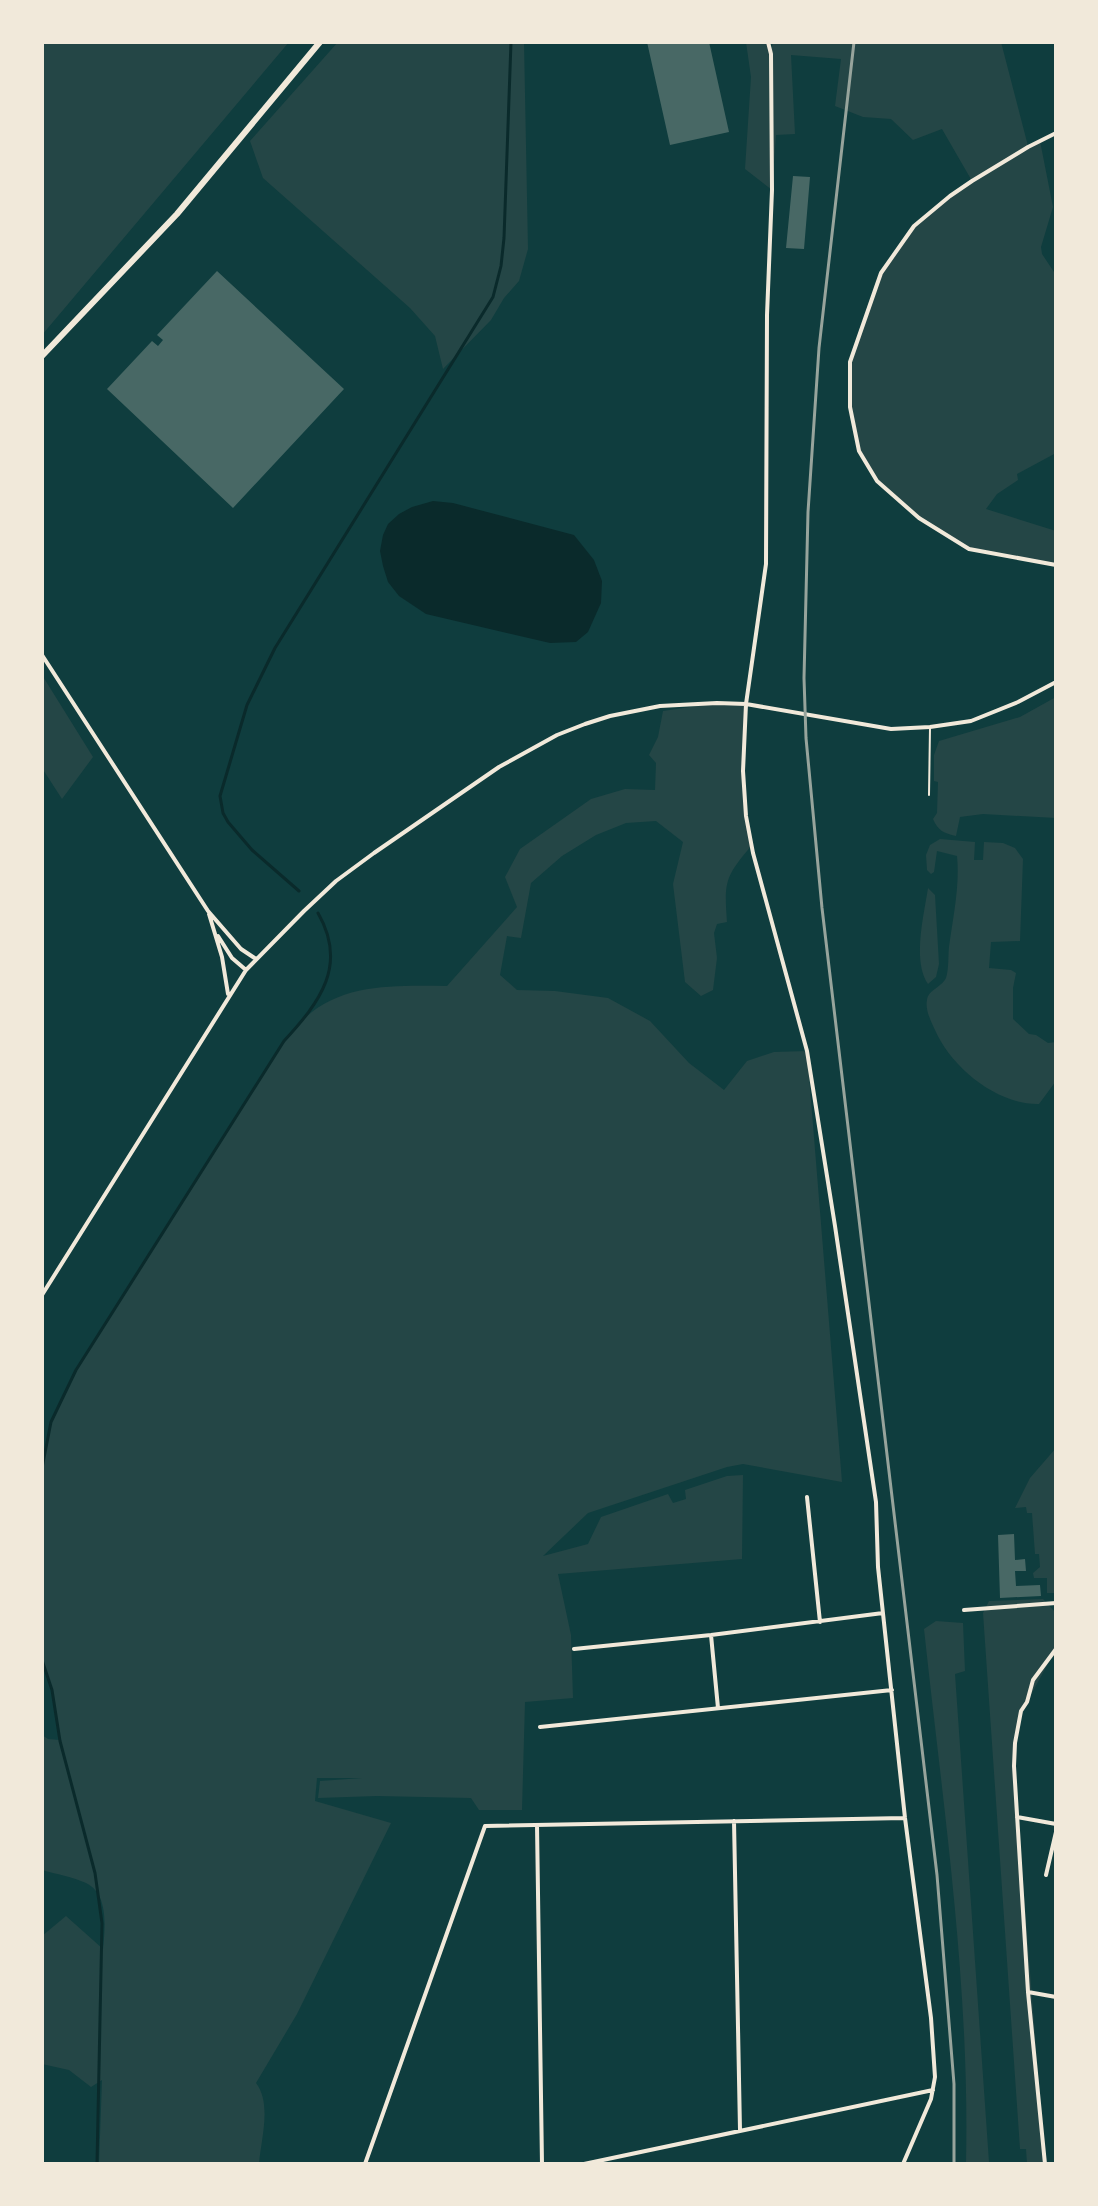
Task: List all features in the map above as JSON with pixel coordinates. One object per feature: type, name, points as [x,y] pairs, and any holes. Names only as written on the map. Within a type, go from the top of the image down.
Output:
[{"type":"main road","points":[[42,356],[177,214],[320,42]]},
{"type":"street","points":[[768,42],[771,54],[772,190],[767,315],[766,564],[746,704],[743,771],[746,816],[753,853],[807,1051],[873,1483],[878,1567],[905,1818],[931,2018],[935,2077],[926,2112],[903,2164]]},
{"type":"street","points":[[1056,133],[972,181],[914,226],[881,273],[867,312],[850,362],[850,407],[859,451],[877,481],[919,518],[969,549],[1056,565]]},
{"type":"street","points":[[42,655],[208,911],[241,949],[256,959]]},
{"type":"street","points":[[42,1295],[246,970],[312,903],[374,853],[499,767],[557,735],[605,718],[648,708],[686,704],[746,704],[891,729],[930,727],[971,721],[1056,682]]},
{"type":"street","points":[[208,911],[222,957],[229,996]]},
{"type":"street","points":[[214,931],[232,958],[246,970]]},
{"type":"street","points":[[807,1497],[820,1622]]},
{"type":"street","points":[[964,1610],[1056,1603]]},
{"type":"street","points":[[574,1649],[883,1613]]},
{"type":"street","points":[[711,1635],[718,1708]]},
{"type":"street","points":[[1045,2164],[1028,1992],[1014,1766],[1021,1711],[1033,1680],[1056,1649]]},
{"type":"street","points":[[540,1727],[892,1690]]},
{"type":"street","points":[[1017,1817],[1056,1824]]},
{"type":"street","points":[[365,2164],[485,1826],[905,1818]]},
{"type":"street","points":[[734,1821],[740,2131]]},
{"type":"street","points":[[537,1825],[542,2164]]},
{"type":"street","points":[[1046,1875],[1056,1832]]},
{"type":"street","points":[[1028,1992],[1056,1997]]},
{"type":"street","points":[[584,2164],[933,2090]]},
{"type":"lane","points":[[929,795],[930,727]]},
{"type":"shaded area","points":[[42,42],[289,42],[42,335]]},
{"type":"shaded area","points":[[338,42],[524,42],[528,249],[519,281],[491,320],[443,369],[435,336],[410,308],[263,178],[250,141]]},
{"type":"shaded area","points":[[746,42],[768,42],[771,51],[773,42],[1001,42],[1028,146],[1040,141],[1053,207],[1041,247],[1042,254],[1056,275],[1056,453],[1017,474],[1018,480],[997,494],[986,509],[1056,531],[1054,564],[969,549],[919,518],[877,481],[859,451],[850,407],[850,362],[881,273],[914,226],[972,181],[942,129],[913,140],[891,119],[863,117],[835,106],[841,59],[791,55],[795,134],[776,135],[772,190],[745,169],[751,77]]},
{"type":"shaded area","points":[[433,501],[453,503],[574,535],[594,560],[602,581],[601,603],[588,632],[576,642],[550,643],[426,614],[399,596],[388,582],[383,566],[380,551],[383,535],[388,524],[399,514]]},
{"type":"shaded area","points":[[42,675],[93,757],[62,799],[42,768]]},
{"type":"shaded area","points":[[1056,697],[1056,818],[983,814],[960,817],[956,836],[939,829],[933,819],[937,813],[938,782],[934,781],[934,755],[939,741],[1020,717]]},
{"type":"shaded area","points":[[717,703],[746,704],[744,774],[752,845],[728,880],[727,922],[717,924],[714,933],[717,958],[713,990],[701,996],[685,982],[673,884],[683,842],[656,821],[626,823],[596,835],[562,856],[531,883],[521,938],[507,936],[500,975],[517,990],[608,998],[650,1021],[689,1063],[724,1090],[747,1061],[774,1052],[807,1051],[842,1482],[743,1464],[588,1513],[543,1556],[588,1544],[601,1517],[668,1494],[673,1503],[686,1499],[685,1490],[727,1476],[743,1475],[742,1559],[558,1574],[571,1635],[573,1698],[525,1702],[522,1810],[479,1810],[471,1798],[318,1798],[320,1781],[362,1778],[317,1778],[315,1801],[391,1823],[297,2014],[256,2083],[265,2111],[259,2164],[99,2164],[102,2080],[91,2087],[69,2070],[42,2064],[42,1936],[66,1916],[103,1949],[105,1922],[102,1903],[93,1888],[81,1881],[42,1870],[42,1735],[60,1740],[52,1690],[42,1660],[42,1468],[51,1422],[76,1370],[284,1041],[297,1026],[320,1006],[354,992],[372,988],[447,986],[517,907],[505,877],[520,849],[591,799],[625,789],[655,790],[656,763],[649,755],[658,737],[663,711]]},
{"type":"shaded area","points":[[940,839],[975,842],[974,860],[983,860],[984,842],[1003,843],[1015,848],[1023,859],[1020,941],[991,942],[989,968],[1016,973],[1013,1019],[1029,1034],[1048,1043],[1056,1042],[1056,1081],[1039,1104],[1007,1098],[977,1081],[942,1044],[929,1015],[928,997],[947,974],[958,879],[957,856],[937,851],[934,872],[931,874],[927,870],[926,855],[930,845]]},
{"type":"shaded area","points":[[928,888],[935,895],[939,964],[936,977],[928,984],[923,974],[920,951]]},
{"type":"shaded area","points":[[1056,1448],[1056,1593],[1047,1593],[1047,1578],[1034,1578],[1033,1573],[1040,1567],[1039,1554],[1035,1554],[1032,1513],[1027,1513],[1026,1507],[1015,1508],[1030,1478]]},
{"type":"shaded area","points":[[1043,1599],[1056,1613],[1056,1649],[1018,1724],[1014,1766],[1045,2164],[1027,2164],[1026,2149],[1020,2149],[983,1613],[989,1601]]},
{"type":"shaded area","points":[[936,1621],[963,1623],[965,1671],[955,1674],[989,2162],[966,2163],[964,2029],[959,1962],[924,1629]]},
{"type":"building","points":[[647,42],[709,42],[729,132],[670,145]]},
{"type":"building","points":[[793,176],[810,177],[804,249],[786,248]]},
{"type":"building","points":[[217,271],[344,389],[233,508],[107,389],[152,341],[158,346],[163,340],[157,335]]},
{"type":"building","points":[[1014,1534],[1015,1560],[1025,1559],[1026,1571],[1015,1571],[1016,1586],[1040,1585],[1041,1596],[1000,1598],[998,1535]]},
{"type":"waterway","points":[[299,891],[252,850],[228,822],[220,796],[247,705],[275,648],[493,297],[504,238],[511,42]]},
{"type":"waterway","points":[[42,1468],[51,1422],[76,1370],[284,1041],[309,1012],[326,982],[330,949],[327,932],[318,913]]},
{"type":"waterway","points":[[42,1660],[52,1690],[60,1741],[95,1873],[102,1923],[97,2164]]},
{"type":"railway","points":[[854,42],[819,348],[808,512],[804,678],[806,738],[822,908],[937,1875],[954,2084],[954,2164]]}]
